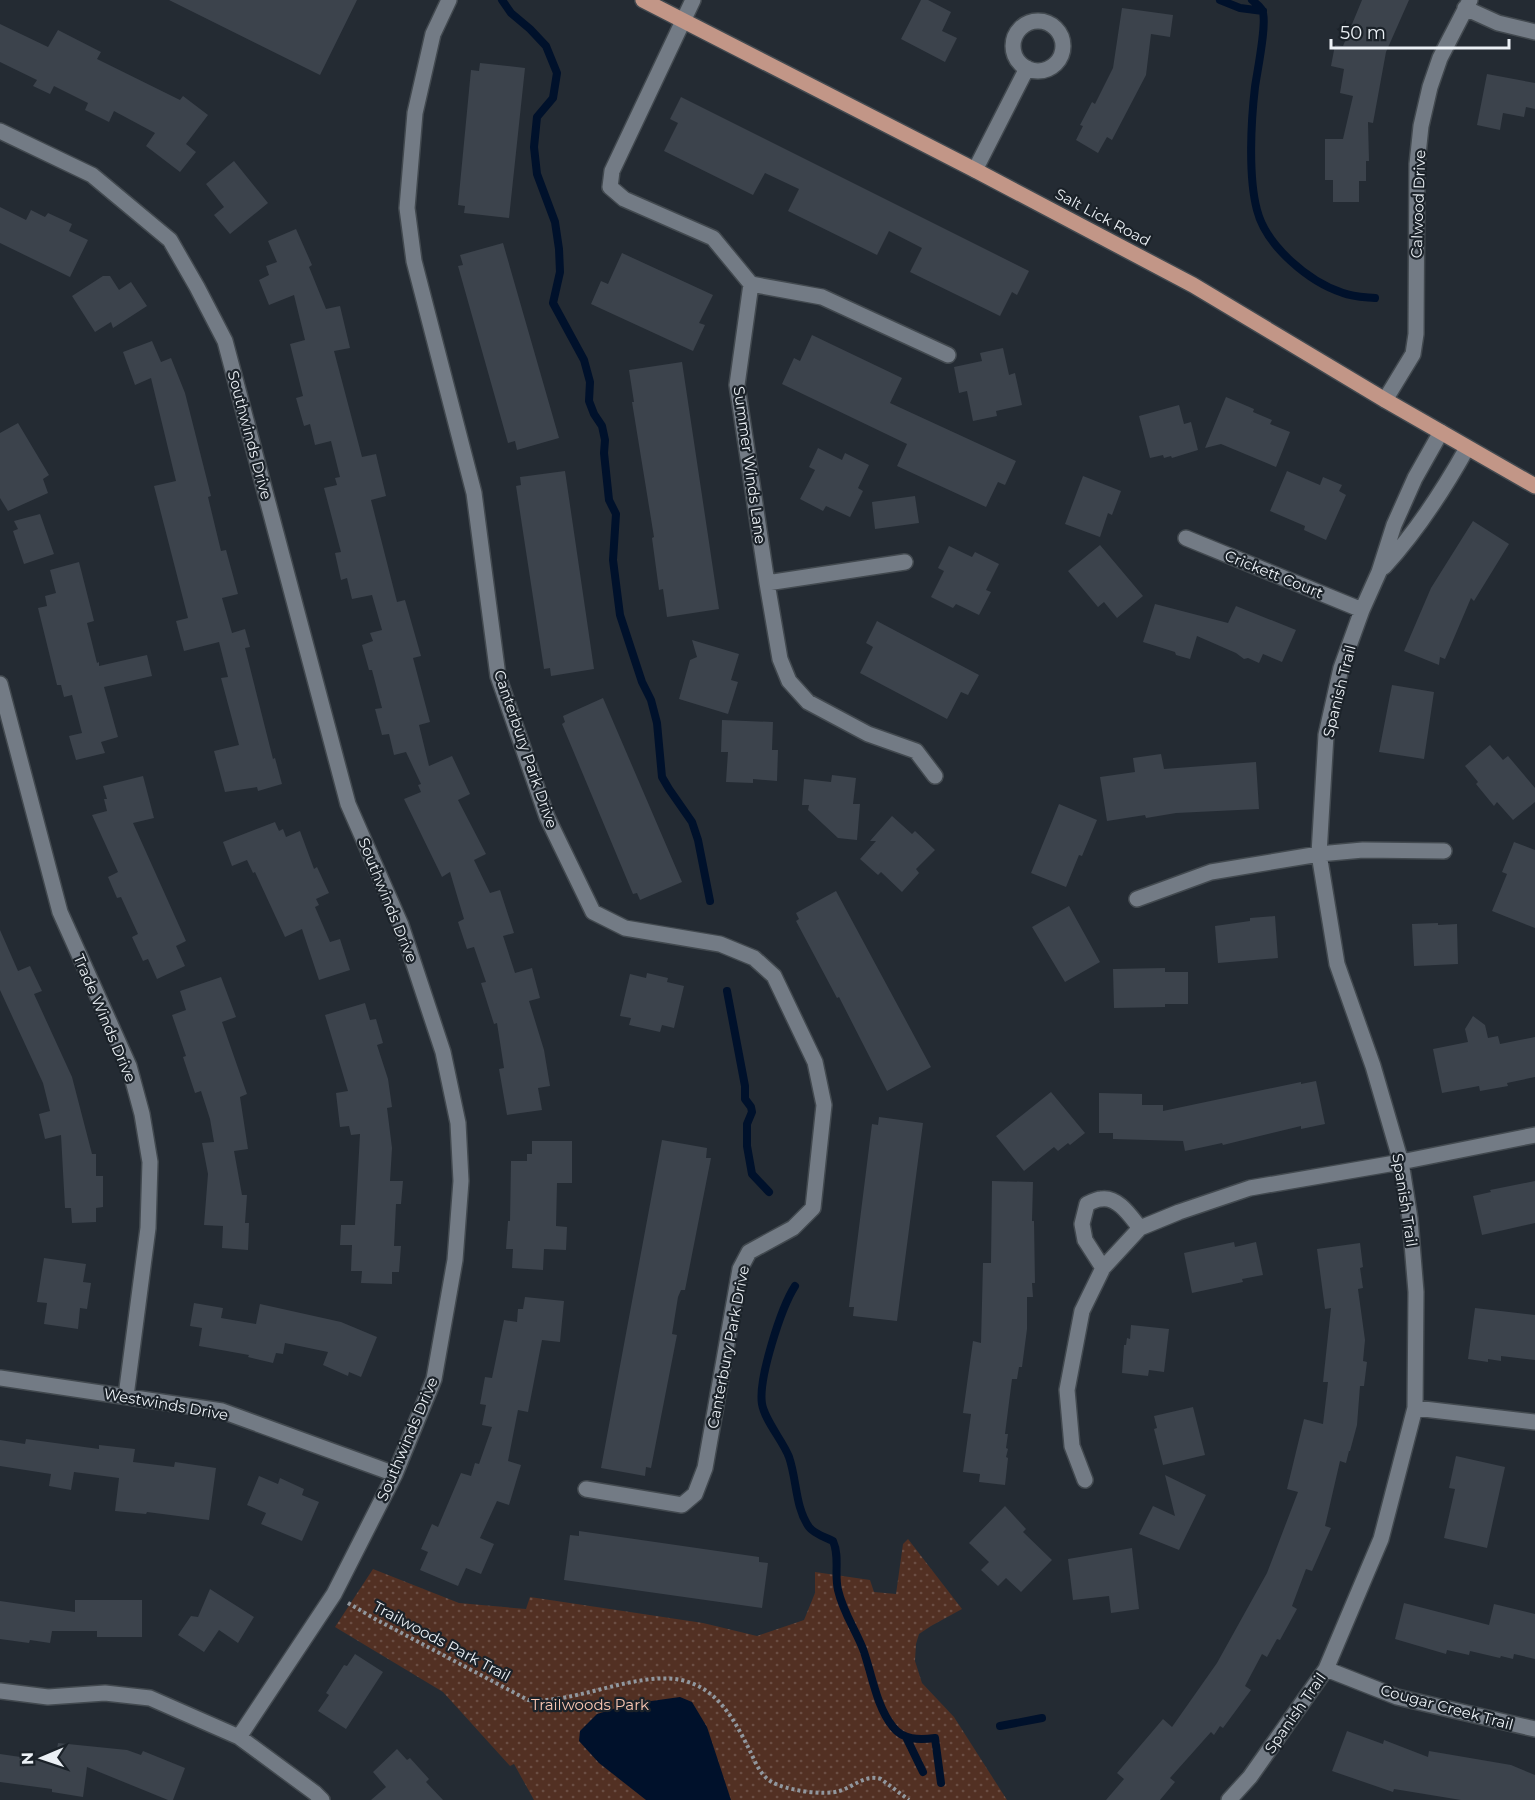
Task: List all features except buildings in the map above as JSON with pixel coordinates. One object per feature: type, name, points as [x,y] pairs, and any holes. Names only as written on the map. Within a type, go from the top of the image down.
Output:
[{"type":"main road","name":"Salt Lick Road","points":[[643,0],[975,170],[1193,285],[1384,400],[1535,486]]},
{"type":"street","name":"Canterbury Park Drive","points":[[449,0],[433,34],[415,113],[407,208],[414,261],[474,493],[498,676],[547,817],[593,912],[625,928],[720,944],[754,958],[774,976],[815,1062],[824,1105],[813,1208],[793,1228],[749,1252],[740,1269],[705,1468],[695,1494],[682,1505],[586,1489]]},
{"type":"street","points":[[693,0],[612,171],[610,187],[624,199],[713,238],[751,284],[822,297],[948,355]]},
{"type":"street","name":"Calwood Drive","points":[[1384,400],[1413,354],[1416,334],[1417,164],[1421,126],[1430,87],[1440,58],[1467,4],[1498,23],[1535,32]]},
{"type":"street","points":[[975,170],[1027,68]]},
{"type":"street","name":"Southwinds Drive","points":[[0,131],[92,175],[170,240],[225,341],[348,804],[401,925],[443,1052],[458,1123],[461,1181],[455,1260],[435,1379],[395,1474],[334,1594],[239,1737]]},
{"type":"street","name":"Summer Winds Lane","points":[[751,284],[737,385],[780,659],[789,681],[808,702],[868,734],[916,751],[935,776]]},
{"type":"street","name":"Spanish Trail","points":[[1229,1800],[1250,1777],[1326,1669],[1381,1539],[1415,1408],[1416,1292],[1410,1219],[1401,1162],[1372,1066],[1337,964],[1319,854],[1326,735],[1341,668],[1362,610],[1380,572],[1394,525],[1415,478],[1441,432]]},
{"type":"street","name":"Spanish Trail","points":[[1380,572],[1410,538],[1441,495],[1467,448]]},
{"type":"street","name":"Crickett Court","points":[[1186,538],[1362,610]]},
{"type":"street","points":[[767,583],[905,562]]},
{"type":"street","name":"Trade Winds Drive","points":[[0,684],[60,912],[129,1066],[145,1133],[150,1162],[148,1228],[126,1396]]},
{"type":"street","points":[[1137,899],[1211,872],[1319,854],[1363,850],[1444,851]]},
{"type":"street","points":[[1085,1480],[1072,1446],[1067,1390],[1082,1311],[1103,1268],[1140,1228],[1250,1188],[1401,1162],[1535,1135]]},
{"type":"street","points":[[1103,1268],[1085,1240],[1082,1224],[1087,1204],[1103,1198],[1115,1202],[1127,1211],[1140,1228]]},
{"type":"street","name":"Westwinds Drive","points":[[0,1378],[222,1412],[395,1474]]},
{"type":"street","points":[[1415,1408],[1535,1422]]},
{"type":"street","name":"Cougar Creek Trail","points":[[1326,1669],[1397,1697],[1535,1729]]},
{"type":"street","points":[[0,1691],[48,1697],[105,1693],[150,1698],[239,1737],[322,1800]]},
{"type":"path","name":"Trailwoods Park Trail","points":[[334,1594],[377,1620],[528,1700],[555,1699],[648,1681],[681,1680],[711,1695],[725,1708],[736,1724],[759,1771],[774,1784],[830,1793],[843,1790],[866,1778],[875,1777],[909,1800]]},
{"type":"green space","name":"Trailwoods Park","points":[[908,1539],[962,1609],[919,1634],[915,1661],[922,1683],[954,1717],[1007,1800],[534,1800],[514,1764],[510,1766],[443,1692],[335,1627],[373,1569],[459,1603],[526,1609],[530,1597],[703,1623],[757,1636],[804,1620],[815,1593],[815,1572],[870,1580],[874,1592],[896,1594],[903,1544]]},
{"type":"water","points":[[680,1697],[692,1702],[707,1727],[731,1800],[646,1800],[599,1763],[579,1741],[580,1731],[597,1714],[630,1704]]},
{"type":"waterway","points":[[502,0],[511,13],[546,46],[557,73],[553,98],[537,117],[534,147],[537,174],[555,222],[559,249],[560,272],[553,303],[584,360],[590,382],[589,401],[602,426],[609,500],[616,514],[613,560],[620,615],[657,723],[662,777],[692,822],[698,840],[710,901]]},
{"type":"waterway","points":[[1220,0],[1240,8],[1263,11]]},
{"type":"waterway","points":[[1252,0],[1264,16],[1255,87],[1251,148],[1254,196],[1262,223],[1269,237],[1279,249],[1316,280],[1347,294],[1375,298]]},
{"type":"waterway","points":[[727,991],[745,1086],[745,1099],[752,1112],[747,1124],[747,1146],[752,1174],[769,1192]]},
{"type":"waterway","points":[[795,1286],[777,1326],[767,1361],[762,1393],[764,1411],[789,1457],[804,1519],[814,1532],[833,1541],[840,1598],[863,1649],[882,1709],[893,1727],[906,1737],[935,1738],[941,1783]]},
{"type":"waterway","points":[[1000,1726],[1042,1718]]},
{"type":"waterway","points":[[906,1737],[923,1772]]}]
